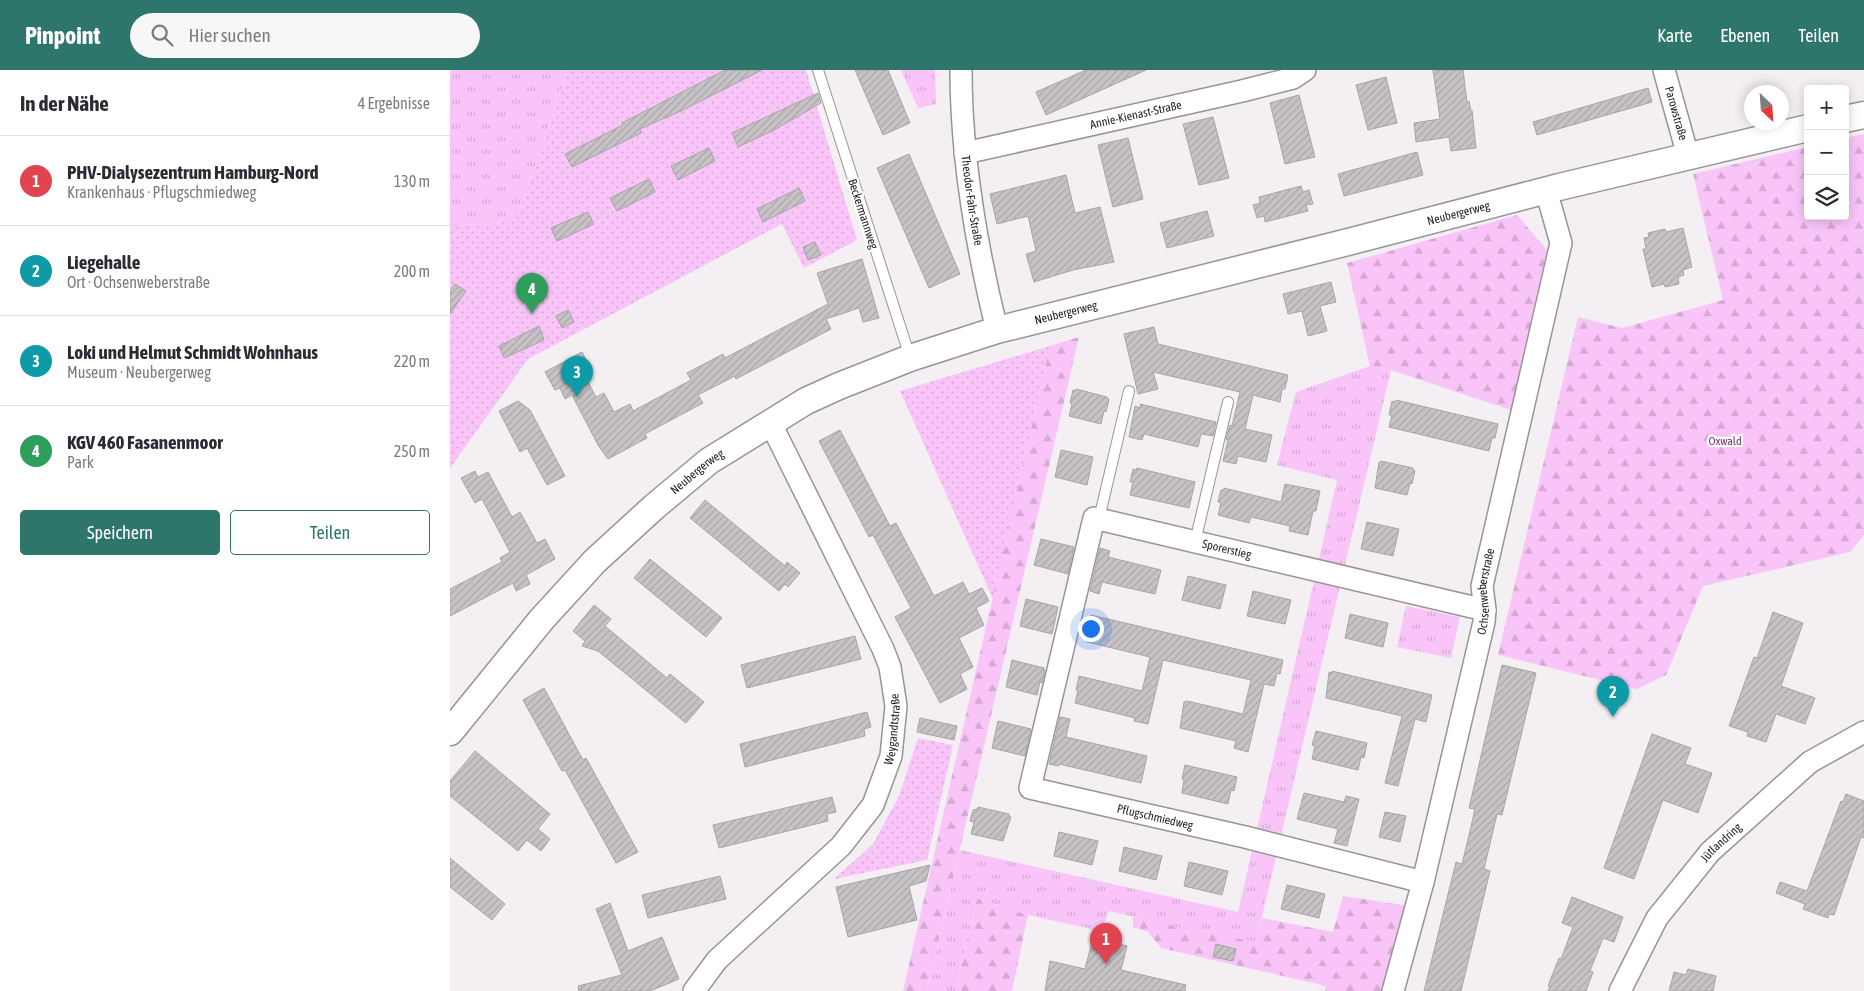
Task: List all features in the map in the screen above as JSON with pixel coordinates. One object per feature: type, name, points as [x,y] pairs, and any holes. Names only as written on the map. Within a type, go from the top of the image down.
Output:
[{"type":"street","name":"Theodor-Fahr-Straße","points":[[961,70],[965,154],[976,232],[997,330]]},
{"type":"street","name":"Annie-Kienast-Straße","points":[[965,154],[1242,91],[1293,78],[1305,70]]},
{"type":"street","name":"Parowstraße","points":[[1664,70],[1688,156]]},
{"type":"street","points":[[1849,118],[1864,115]]},
{"type":"street","name":"Neubergerweg","points":[[450,732],[542,619],[595,561],[654,506],[709,461],[806,401],[838,386],[910,358],[997,330],[1352,242],[1546,190],[1804,129]]},
{"type":"street","name":"Ochsenweberstraße","points":[[1393,991],[1423,882],[1480,642],[1485,610],[1482,586],[1561,243],[1546,190]]},
{"type":"street","name":"Weygandtstraße","points":[[694,991],[717,960],[841,846],[873,805],[891,756],[896,706],[890,667],[875,632],[770,422]]},
{"type":"street","name":"Pflugschmiedweg","points":[[1099,519],[1094,518],[1030,788],[1245,837],[1423,882]]},
{"type":"street","name":"Sporerstieg","points":[[1099,519],[1485,610]]},
{"type":"street","name":"Jütlandring","points":[[1620,991],[1657,918],[1710,852],[1810,762],[1864,732]]},
{"type":"lane","name":"Beckermannweg","points":[[818,70],[910,358]]},
{"type":"lane","points":[[1099,519],[1129,391]]},
{"type":"lane","points":[[1195,542],[1228,402]]},
{"type":"green space","points":[[450,70],[568,70],[516,221],[450,226]]},
{"type":"green space","points":[[568,70],[806,70],[857,240],[804,268],[782,224],[528,359],[450,468],[450,226],[516,221]]},
{"type":"green space","points":[[901,70],[935,70],[936,104],[918,108]]},
{"type":"green space","name":"Oxwald","points":[[1864,134],[1864,535],[1850,552],[1703,586],[1666,675],[1637,689],[1498,655],[1578,317],[1622,328],[1723,300],[1693,174],[1804,148],[1804,220],[1849,220],[1849,137]]},
{"type":"green space","points":[[1517,215],[1547,250],[1511,410],[1391,370],[1370,366],[1347,263]]},
{"type":"green space","points":[[1079,337],[927,991],[903,991],[1050,346]]},
{"type":"green space","points":[[1050,346],[993,599],[900,391]]},
{"type":"green space","points":[[1370,366],[1391,370],[1256,942],[1194,931],[1109,911],[1101,931],[1028,915],[977,898],[955,991],[927,991],[960,850],[1238,912],[1337,480],[1277,465],[1296,392]]},
{"type":"green space","points":[[1406,606],[1460,617],[1451,658],[1397,647]]},
{"type":"green space","points":[[918,738],[953,745],[927,860],[834,879],[873,844],[899,796]]},
{"type":"green space","points":[[1343,896],[1409,906],[1389,991],[1325,991],[1326,986],[1161,948],[1148,932],[1133,927],[1133,917],[1256,942],[1262,918],[1333,932]]},
{"type":"green space","points":[[977,898],[1028,915],[1012,991],[955,991]]},
{"type":"building","points":[[725,70],[762,70],[683,110],[640,129],[641,133],[572,167],[565,154]]},
{"type":"building","points":[[855,70],[888,70],[910,123],[883,135]]},
{"type":"building","points":[[1086,70],[1146,70],[1046,115],[1036,92]]},
{"type":"building","points":[[1433,70],[1463,70],[1467,102],[1469,101],[1472,110],[1476,148],[1451,151],[1449,137],[1416,142],[1414,123],[1440,119]]},
{"type":"building","points":[[1386,77],[1397,123],[1368,130],[1356,85]]},
{"type":"building","points":[[1648,88],[1652,102],[1537,135],[1533,122]]},
{"type":"building","points":[[818,93],[821,103],[774,130],[738,147],[732,133]]},
{"type":"building","points":[[1299,95],[1315,157],[1285,164],[1270,103]]},
{"type":"building","points":[[1213,117],[1229,178],[1199,185],[1183,124]]},
{"type":"building","points":[[1128,138],[1143,199],[1113,207],[1098,145]]},
{"type":"building","points":[[709,148],[715,161],[678,180],[671,166]]},
{"type":"building","points":[[1417,152],[1423,175],[1344,196],[1338,174]]},
{"type":"building","points":[[909,154],[960,274],[929,288],[877,168]]},
{"type":"building","points":[[1066,175],[1075,213],[1100,207],[1114,262],[1073,270],[1034,282],[1026,254],[1036,251],[1028,216],[997,224],[990,194]]},
{"type":"building","points":[[649,179],[655,192],[617,211],[610,198]]},
{"type":"building","points":[[1301,186],[1303,192],[1309,190],[1313,204],[1306,205],[1308,211],[1265,222],[1264,216],[1257,218],[1253,205],[1260,203],[1259,197]]},
{"type":"building","points":[[799,188],[805,201],[763,222],[757,209]]},
{"type":"building","points":[[1207,211],[1214,236],[1167,248],[1160,223]]},
{"type":"building","points":[[588,212],[594,224],[557,241],[551,228]]},
{"type":"building","points":[[1683,228],[1692,267],[1683,270],[1684,275],[1678,277],[1679,284],[1665,287],[1664,284],[1652,287],[1643,249],[1646,249],[1644,238],[1649,237],[1648,233],[1665,229],[1666,232]]},
{"type":"building","points":[[815,242],[821,255],[808,260],[803,247]]},
{"type":"building","points":[[862,259],[879,318],[863,322],[859,308],[826,319],[831,329],[736,379],[735,376],[698,395],[703,403],[645,434],[647,438],[608,459],[598,445],[572,395],[565,399],[560,388],[555,390],[545,372],[582,352],[590,367],[582,371],[596,397],[604,393],[614,412],[630,404],[633,411],[691,380],[687,373],[723,354],[725,358],[828,304],[817,273]]},
{"type":"building","points":[[1331,282],[1336,302],[1320,306],[1327,331],[1308,336],[1302,311],[1288,314],[1283,294]]},
{"type":"building","points":[[455,284],[466,291],[450,314],[450,291]]},
{"type":"building","points":[[568,310],[574,322],[562,328],[556,316]]},
{"type":"building","points":[[539,326],[544,340],[504,358],[499,346]]},
{"type":"building","points":[[1154,327],[1158,344],[1288,375],[1285,389],[1282,389],[1280,402],[1253,395],[1245,429],[1272,435],[1266,462],[1238,456],[1236,464],[1223,461],[1228,440],[1226,439],[1230,425],[1232,426],[1240,392],[1153,372],[1158,389],[1138,394],[1124,334]]},
{"type":"building","points":[[1076,389],[1109,399],[1101,424],[1069,416],[1073,390],[1075,391]]},
{"type":"building","points":[[1396,400],[1498,424],[1495,438],[1492,438],[1489,451],[1389,427],[1392,415],[1389,415],[1392,401],[1395,402]]},
{"type":"building","points":[[518,401],[530,410],[565,476],[547,485],[527,448],[520,452],[499,411]]},
{"type":"building","points":[[1140,404],[1216,422],[1213,436],[1201,434],[1198,447],[1144,434],[1142,440],[1129,437],[1135,406],[1141,408]]},
{"type":"building","points":[[840,430],[890,526],[896,523],[934,596],[963,582],[969,594],[982,588],[989,601],[976,608],[984,625],[959,638],[973,667],[960,674],[967,689],[940,703],[895,617],[911,608],[873,535],[869,537],[819,441]]},
{"type":"building","points":[[1061,450],[1093,457],[1087,485],[1055,477]]},
{"type":"building","points":[[1381,461],[1413,468],[1415,471],[1407,495],[1375,488],[1379,462],[1381,463]]},
{"type":"building","points":[[1137,468],[1195,482],[1189,508],[1130,495],[1133,469],[1136,470]]},
{"type":"building","points":[[475,471],[478,477],[488,472],[512,517],[520,512],[537,543],[545,539],[555,559],[526,575],[530,584],[516,591],[513,583],[450,616],[450,589],[502,562],[500,558],[510,552],[482,499],[475,503],[461,478]]},
{"type":"building","points":[[1285,484],[1320,491],[1308,535],[1289,531],[1290,526],[1251,517],[1249,523],[1218,515],[1221,503],[1218,502],[1221,490],[1224,490],[1224,488],[1281,502]]},
{"type":"building","points":[[705,500],[785,566],[787,562],[800,573],[788,587],[785,584],[779,591],[690,518]]},
{"type":"building","points":[[1367,522],[1399,529],[1393,556],[1361,549]]},
{"type":"building","points":[[1041,539],[1074,547],[1068,574],[1034,565]]},
{"type":"building","points":[[1100,548],[1110,551],[1108,557],[1161,570],[1155,594],[1102,582],[1099,594],[1090,591]]},
{"type":"building","points":[[650,559],[722,618],[706,637],[634,578]]},
{"type":"building","points":[[1188,576],[1226,585],[1220,609],[1182,600]]},
{"type":"building","points":[[1253,591],[1291,600],[1285,624],[1247,616]]},
{"type":"building","points":[[1026,599],[1058,607],[1052,634],[1020,626]]},
{"type":"building","points":[[594,605],[611,619],[605,626],[667,678],[670,674],[704,702],[686,723],[598,651],[582,646],[585,641],[573,631]]},
{"type":"building","points":[[1773,612],[1803,623],[1781,686],[1815,698],[1805,724],[1776,714],[1766,742],[1747,736],[1748,732],[1729,726],[1754,657],[1757,658]]},
{"type":"building","points":[[1350,614],[1388,623],[1383,647],[1345,638]]},
{"type":"building","points":[[1091,615],[1283,660],[1280,674],[1277,673],[1274,686],[1264,684],[1248,752],[1234,748],[1236,741],[1180,728],[1184,702],[1187,701],[1243,714],[1251,680],[1163,660],[1148,724],[1134,721],[1135,718],[1075,703],[1079,676],[1142,691],[1150,657],[1087,642]]},
{"type":"building","points":[[855,636],[861,659],[747,688],[741,665]]},
{"type":"building","points":[[1012,660],[1044,668],[1042,683],[1040,682],[1037,695],[1006,687]]},
{"type":"building","points":[[1502,665],[1536,673],[1502,815],[1497,814],[1484,869],[1490,871],[1461,991],[1424,991],[1456,862],[1462,864],[1470,831],[1475,809],[1469,808]]},
{"type":"building","points":[[1332,671],[1432,695],[1426,722],[1415,719],[1398,786],[1385,783],[1402,716],[1326,698],[1329,672],[1332,673]]},
{"type":"building","points":[[544,688],[583,760],[586,758],[638,852],[616,863],[565,770],[562,771],[523,700]]},
{"type":"building","points":[[867,712],[871,727],[864,729],[865,736],[745,767],[740,744]]},
{"type":"building","points":[[1060,717],[1070,719],[1066,737],[1147,756],[1141,783],[1059,764],[1059,766],[1049,764]]},
{"type":"building","points":[[920,718],[957,726],[954,740],[917,732]]},
{"type":"building","points":[[998,721],[1031,729],[1025,756],[992,748]]},
{"type":"building","points":[[1316,731],[1367,743],[1364,758],[1361,757],[1358,770],[1312,759],[1315,746],[1312,745]]},
{"type":"building","points":[[1652,734],[1691,748],[1685,764],[1712,773],[1698,813],[1663,800],[1634,879],[1604,868]]},
{"type":"building","points":[[475,751],[550,814],[538,829],[550,839],[541,851],[527,840],[518,851],[450,796],[450,781]]},
{"type":"building","points":[[1185,765],[1237,777],[1234,791],[1231,790],[1228,804],[1182,793]]},
{"type":"building","points":[[1304,793],[1344,802],[1346,796],[1359,799],[1347,846],[1334,843],[1338,829],[1297,819]]},
{"type":"building","points":[[1846,794],[1864,801],[1864,838],[1861,837],[1834,915],[1829,914],[1828,918],[1803,909],[1805,904],[1776,893],[1780,882],[1807,891],[1841,801],[1843,802]]},
{"type":"building","points":[[832,797],[836,812],[827,814],[828,821],[719,848],[713,825]]},
{"type":"building","points":[[978,807],[1009,814],[1011,817],[1003,841],[971,834],[974,822],[970,821],[973,810]]},
{"type":"building","points":[[1385,812],[1406,816],[1400,842],[1379,837]]},
{"type":"building","points":[[1059,832],[1098,841],[1092,865],[1054,856]]},
{"type":"building","points":[[1124,847],[1162,856],[1156,880],[1119,871]]},
{"type":"building","points":[[450,858],[505,904],[492,920],[450,887]]},
{"type":"building","points":[[1189,862],[1228,871],[1222,895],[1184,886]]},
{"type":"building","points":[[930,865],[926,881],[909,886],[917,920],[848,937],[836,887]]},
{"type":"building","points":[[720,876],[726,899],[648,918],[642,895]]},
{"type":"building","points":[[1287,885],[1325,894],[1319,918],[1281,909]]},
{"type":"building","points":[[1572,897],[1623,917],[1614,942],[1603,938],[1590,971],[1593,972],[1586,991],[1548,991],[1551,978],[1559,958],[1561,959],[1573,927],[1562,923]]},
{"type":"building","points":[[610,903],[628,951],[662,937],[679,979],[650,991],[579,991],[578,986],[622,975],[596,909]]},
{"type":"building","points":[[1093,938],[1127,946],[1121,970],[1186,985],[1185,991],[1045,991],[1050,961],[1085,969]]},
{"type":"building","points":[[1216,944],[1236,949],[1233,961],[1213,957]]},
{"type":"building","points":[[1688,969],[1716,976],[1713,991],[1669,991],[1674,972],[1686,975]]},
{"type":"place","name":"KGV 460 Fasanenmoor","points":[[532,314]]},
{"type":"place","name":"Loki und Helmut Schmidt Wohnhaus","points":[[577,397]]},
{"type":"place","name":"Liegehalle","points":[[1613,717]]},
{"type":"place","name":"PHV-Dialysezentrum Hamburg-Nord","points":[[1106,964]]}]
